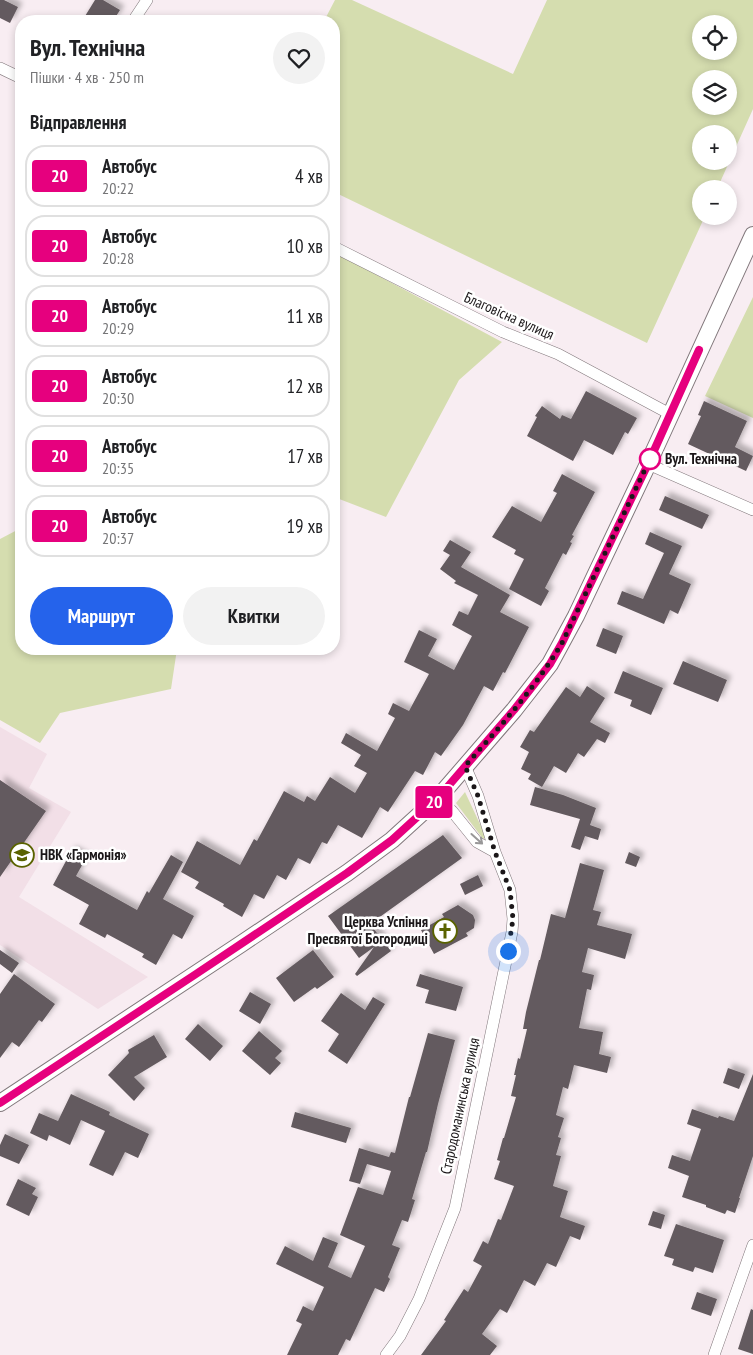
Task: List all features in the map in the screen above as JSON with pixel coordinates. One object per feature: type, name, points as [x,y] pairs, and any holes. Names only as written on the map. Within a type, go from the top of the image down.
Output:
[{"type":"main road","points":[[0,1104],[347,873],[392,840],[437,799],[514,710],[550,664],[558,650],[648,464],[753,234]]},
{"type":"street","points":[[137,15],[147,0]]},
{"type":"street","points":[[0,68],[15,75]]},
{"type":"street","name":"Благовісна вулиця","points":[[340,250],[504,332],[558,354],[670,414]]},
{"type":"street","points":[[648,464],[753,510]]},
{"type":"street","name":"Стародоманинська вулиця","points":[[386,1355],[400,1336],[419,1298],[455,1208],[513,919],[510,890],[495,852],[478,796],[465,766]]},
{"type":"street","points":[[437,799],[452,811],[477,842],[495,852]]},
{"type":"street","points":[[714,1355],[753,1245]]},
{"type":"shaded area","name":"НВК «Гармонія»","points":[[0,727],[47,754],[29,788],[71,812],[19,897],[148,977],[98,1009],[0,945]]},
{"type":"green space","points":[[335,0],[352,0],[513,74],[547,0],[753,0],[753,109],[737,145],[737,125],[692,125],[692,170],[726,170],[721,180],[692,180],[692,225],[701,225],[647,343],[340,195],[340,15],[327,15]]},
{"type":"green space","points":[[340,255],[502,342],[459,380],[386,517],[340,499]]},
{"type":"green space","points":[[753,297],[753,418],[705,396]]},
{"type":"green space","points":[[15,531],[15,655],[176,655],[171,689],[60,713],[40,743],[0,720],[0,539]]},
{"type":"green space","points":[[465,792],[486,837],[483,839],[456,803]]},
{"type":"building","points":[[0,0],[18,7],[10,23],[0,18]]},
{"type":"building","points":[[95,0],[103,0],[120,10],[117,15],[86,15]]},
{"type":"building","points":[[586,391],[637,418],[628,434],[625,432],[613,455],[584,440],[573,461],[527,436],[537,417],[535,416],[542,406],[560,419],[562,415],[571,419]]},
{"type":"building","points":[[704,401],[747,421],[735,447],[753,456],[746,471],[688,444],[701,416],[698,415]]},
{"type":"building","points":[[562,474],[595,492],[572,535],[574,536],[570,542],[572,543],[566,555],[563,553],[545,588],[549,591],[541,606],[509,589],[524,559],[514,554],[516,550],[492,537],[512,506],[541,522],[557,493],[553,491]]},
{"type":"building","points":[[665,496],[709,515],[702,529],[659,510]]},
{"type":"building","points":[[650,532],[682,546],[669,574],[691,584],[678,614],[670,610],[664,624],[617,604],[622,591],[643,599],[664,553],[645,544]]},
{"type":"building","points":[[450,540],[471,552],[461,567],[510,595],[500,612],[529,627],[505,673],[503,672],[493,691],[484,686],[463,725],[441,756],[435,752],[423,775],[415,771],[388,812],[380,807],[362,838],[338,825],[327,844],[322,842],[310,864],[298,858],[286,880],[277,875],[264,899],[254,894],[242,917],[223,906],[224,904],[195,888],[199,882],[181,872],[197,841],[240,865],[254,839],[257,841],[284,791],[304,802],[307,796],[315,801],[330,777],[355,793],[367,773],[354,766],[361,755],[341,743],[346,733],[377,751],[395,718],[388,714],[393,703],[409,711],[429,674],[404,662],[419,630],[437,639],[428,656],[454,670],[472,636],[452,625],[459,611],[468,615],[478,595],[454,583],[456,581],[440,569],[450,555],[443,551]]},
{"type":"building","points":[[603,628],[623,636],[616,654],[596,646]]},
{"type":"building","points":[[683,661],[727,680],[718,702],[673,684]]},
{"type":"building","points":[[623,671],[663,688],[651,715],[630,706],[632,700],[614,693]]},
{"type":"building","points":[[587,686],[605,698],[590,722],[610,733],[605,743],[597,739],[584,757],[578,753],[566,773],[554,766],[542,787],[528,779],[531,774],[521,769],[529,752],[520,747],[530,730],[534,732],[566,687],[580,697]]},
{"type":"building","points":[[0,780],[46,811],[0,877]]},
{"type":"building","points":[[535,787],[563,795],[596,808],[590,825],[601,829],[598,840],[585,836],[580,850],[571,847],[580,819],[530,805]]},
{"type":"building","points":[[443,835],[462,858],[370,924],[391,951],[357,976],[355,974],[374,947],[359,958],[328,916]]},
{"type":"building","points":[[72,850],[86,858],[76,876],[137,910],[171,855],[183,862],[163,899],[194,916],[182,939],[173,934],[156,965],[142,957],[144,954],[107,934],[105,938],[79,924],[89,905],[53,885]]},
{"type":"building","points":[[629,852],[640,857],[636,867],[625,863]]},
{"type":"building","points":[[580,863],[604,870],[593,910],[601,912],[597,925],[632,934],[625,959],[588,948],[582,972],[594,975],[591,990],[587,989],[579,1028],[603,1032],[599,1054],[611,1057],[607,1073],[574,1065],[568,1089],[563,1087],[556,1115],[564,1118],[558,1137],[561,1138],[556,1155],[561,1156],[553,1186],[568,1191],[560,1217],[585,1226],[580,1240],[570,1236],[556,1267],[547,1263],[535,1286],[524,1280],[507,1313],[500,1309],[482,1334],[497,1346],[490,1355],[421,1355],[446,1321],[444,1320],[464,1289],[468,1292],[482,1266],[473,1261],[483,1241],[488,1244],[498,1219],[501,1220],[514,1186],[494,1179],[500,1161],[497,1160],[516,1097],[511,1096],[518,1058],[520,1059],[527,1029],[523,1029],[526,1012],[551,914],[565,918]]},
{"type":"building","points":[[478,875],[483,886],[465,895],[460,884]]},
{"type":"building","name":"Церква Успіння Пресвятої Богородиці","points":[[458,905],[473,915],[475,920],[474,928],[466,933],[468,936],[434,954],[421,930],[444,917],[442,914]]},
{"type":"building","points":[[0,950],[19,963],[12,973],[0,964]]},
{"type":"building","points":[[313,950],[334,977],[317,989],[315,987],[294,1002],[276,978]]},
{"type":"building","points":[[14,974],[55,1004],[42,1022],[39,1020],[19,1047],[12,1042],[0,1058],[0,994]]},
{"type":"building","points":[[420,974],[463,987],[456,1011],[425,1003],[429,990],[416,986]]},
{"type":"building","points":[[250,992],[271,1004],[260,1024],[239,1011]]},
{"type":"building","points":[[341,993],[365,1010],[373,997],[385,1004],[347,1064],[328,1051],[339,1034],[321,1021]]},
{"type":"building","points":[[198,1024],[223,1046],[210,1061],[185,1039]]},
{"type":"building","points":[[259,1031],[282,1051],[275,1058],[281,1063],[270,1075],[242,1051]]},
{"type":"building","points":[[428,1033],[455,1040],[427,1152],[412,1199],[415,1200],[408,1222],[402,1220],[392,1245],[400,1248],[388,1277],[390,1279],[384,1292],[375,1288],[350,1341],[346,1339],[338,1355],[287,1355],[302,1324],[296,1321],[303,1306],[313,1311],[324,1287],[276,1264],[285,1246],[313,1261],[323,1237],[338,1243],[328,1267],[351,1278],[365,1246],[340,1235],[358,1187],[383,1195],[391,1171],[367,1164],[360,1184],[349,1181],[359,1148],[389,1157],[391,1152],[395,1153]]},
{"type":"building","points":[[154,1035],[167,1057],[134,1077],[145,1088],[134,1101],[108,1075],[129,1053],[128,1050]]},
{"type":"building","points":[[728,1068],[745,1074],[739,1089],[723,1083]]},
{"type":"building","points":[[753,1074],[753,1156],[735,1213],[727,1210],[725,1214],[682,1197],[689,1176],[668,1168],[672,1155],[690,1161],[701,1129],[687,1124],[692,1109],[718,1118],[719,1116],[734,1121]]},
{"type":"building","points":[[71,1094],[110,1112],[109,1115],[149,1134],[138,1158],[125,1152],[113,1176],[89,1165],[105,1131],[81,1120],[70,1145],[49,1135],[47,1141],[30,1133],[39,1113],[58,1121]]},
{"type":"building","points":[[295,1112],[351,1128],[346,1143],[291,1127]]},
{"type":"building","points":[[5,1134],[29,1145],[19,1164],[0,1156],[0,1145]]},
{"type":"building","points":[[18,1179],[36,1188],[32,1194],[38,1197],[29,1216],[6,1205]]},
{"type":"building","points":[[653,1211],[665,1215],[661,1229],[648,1225]]},
{"type":"building","points":[[676,1224],[724,1240],[713,1273],[695,1267],[693,1272],[672,1265],[674,1259],[664,1256]]},
{"type":"building","points":[[697,1292],[717,1299],[711,1316],[691,1309]]},
{"type":"building","points":[[751,1309],[753,1310],[753,1354],[738,1349]]},
{"type":"bus line","name":"20","points":[[0,1103],[151,1005],[347,873],[392,840],[437,799],[514,710],[550,664],[576,616],[648,464],[699,350]]},
{"type":"place","name":"Вул. Технічна","points":[[650,459]]},
{"type":"place","name":"НВК «Гармонія»","points":[[22,855]]},
{"type":"place","name":"Церква Успіння Пресвятої Богородиці","points":[[445,931]]},
{"type":"route","points":[[508,951],[513,919],[510,890],[495,852],[478,796],[465,766],[514,710],[550,664],[576,616],[650,459]]}]
